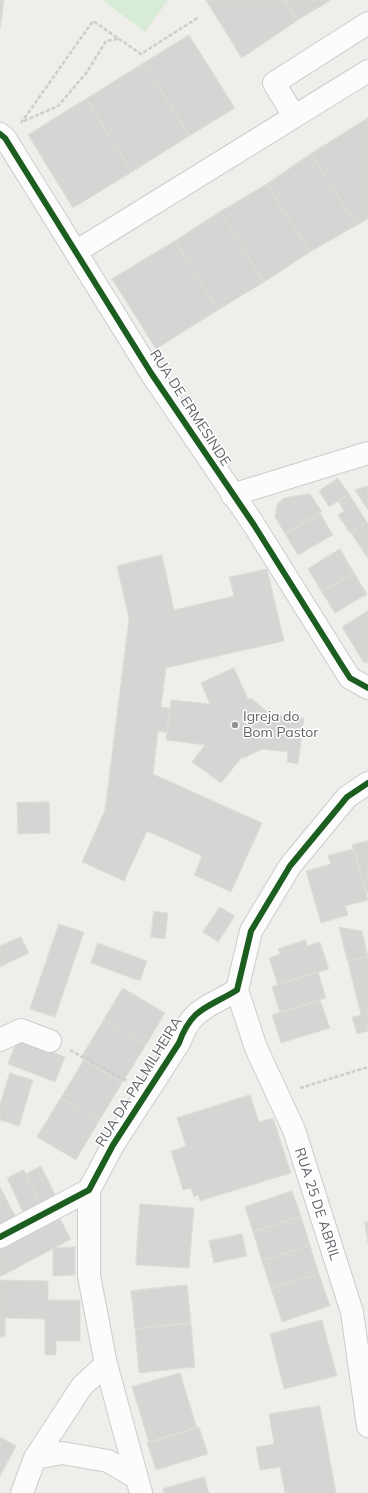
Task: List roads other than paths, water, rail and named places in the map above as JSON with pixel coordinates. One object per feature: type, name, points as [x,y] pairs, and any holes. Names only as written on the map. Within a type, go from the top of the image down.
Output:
[{"type":"street","points":[[294,116],[274,83],[368,23]]},
{"type":"street","points":[[77,251],[368,71]]},
{"type":"street","name":"RUA DE ERMESINDE","points":[[2,136],[77,251],[151,373],[232,495],[254,525],[350,678],[368,688]]},
{"type":"street","points":[[232,495],[368,453]]},
{"type":"street","points":[[237,990],[251,931],[290,866],[347,797],[368,783]]},
{"type":"street","name":"RUA DA PALMILHEIRA","points":[[89,1190],[113,1145],[178,1043],[184,1027],[203,1007],[221,1000],[237,990]]},
{"type":"street","name":"RUA 25 DE ABRIL","points":[[237,990],[256,1048],[294,1130],[360,1310],[368,1426]]},
{"type":"street","points":[[0,1040],[21,1030],[50,1042]]},
{"type":"street","points":[[0,1237],[89,1190],[89,1276],[106,1364],[139,1486]]},
{"type":"street","points":[[22,1493],[35,1458],[82,1386],[106,1364]]},
{"type":"street","points":[[35,1458],[62,1453],[108,1461],[139,1486]]},
{"type":"place","name":"Igreja do Bom Pastor","points":[[235,725]]}]
